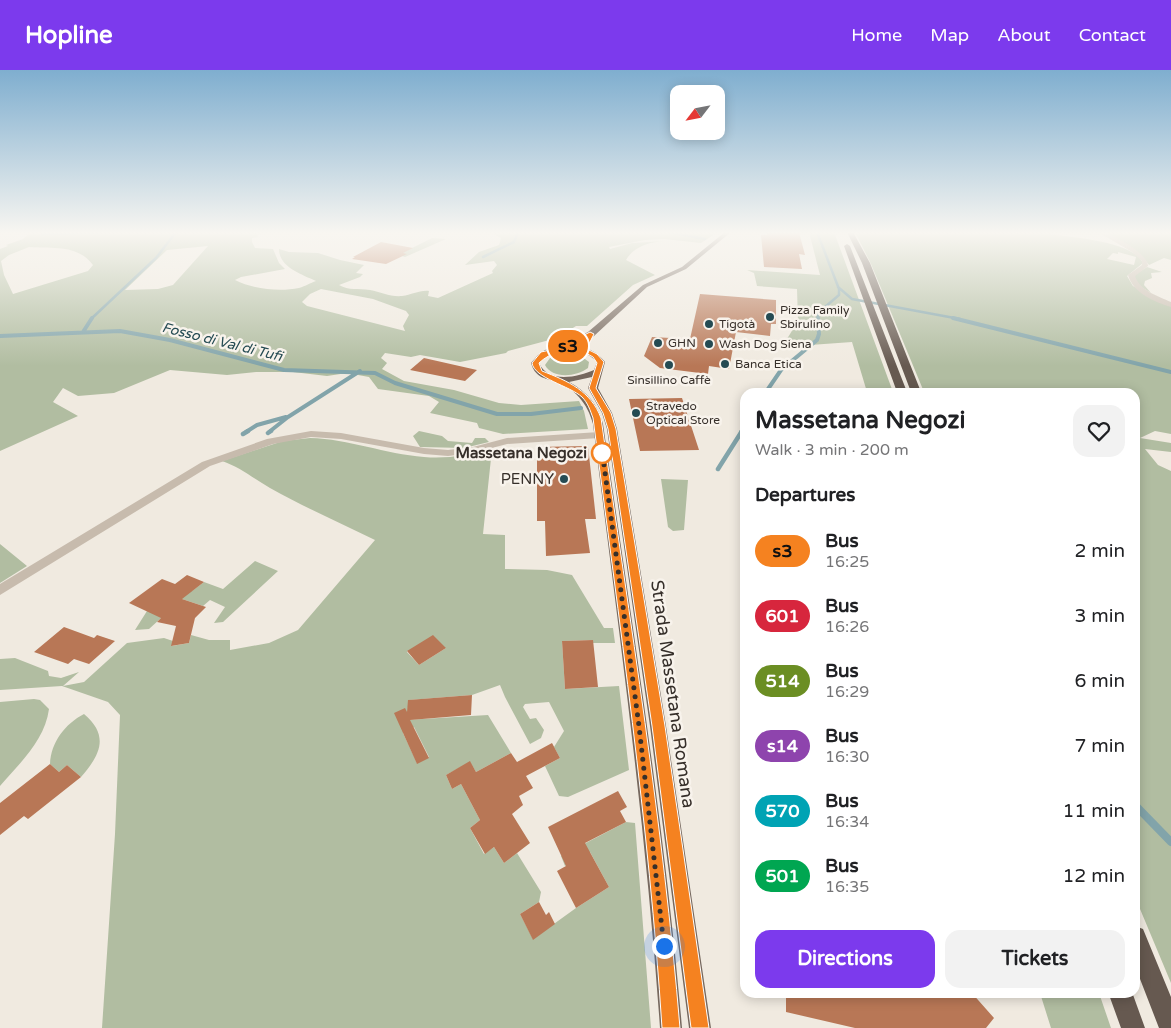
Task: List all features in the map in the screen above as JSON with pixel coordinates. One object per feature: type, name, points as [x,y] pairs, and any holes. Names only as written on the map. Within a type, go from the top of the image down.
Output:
[{"type":"highway","points":[[860,277],[901,388]]},
{"type":"highway","points":[[871,277],[914,388]]},
{"type":"highway","points":[[1140,950],[1171,1027]]},
{"type":"highway","points":[[1122,998],[1133,1028]]},
{"type":"main road","points":[[665,277],[645,286],[590,334],[562,349],[544,354],[535,363],[540,373],[557,379],[577,390],[591,404],[597,418],[641,744],[666,963],[671,1028]]},
{"type":"main road","points":[[562,349],[585,351],[590,334]]},
{"type":"main road","name":"Strada Massetana Romana","points":[[585,351],[599,359],[600,366],[593,390],[607,413],[611,424],[660,736],[700,1028]]},
{"type":"main road","points":[[557,379],[580,379],[597,372]]},
{"type":"street","points":[[1131,277],[1136,286],[1171,304]]},
{"type":"street","points":[[0,590],[200,467],[218,458],[289,436],[311,434],[341,436],[424,451],[448,453],[473,450],[507,441],[599,435]]},
{"type":"green space","points":[[0,277],[5,277],[13,294],[69,277],[139,277],[125,290],[158,289],[173,285],[180,277],[243,277],[235,280],[258,288],[275,290],[299,288],[316,281],[306,277],[360,277],[339,285],[346,288],[370,290],[398,296],[429,291],[428,296],[438,298],[485,277],[651,277],[633,285],[587,326],[576,326],[557,338],[506,353],[460,362],[420,355],[411,357],[385,353],[381,358],[387,363],[382,369],[404,381],[454,390],[499,403],[521,405],[579,401],[584,411],[588,429],[503,434],[479,428],[477,423],[430,413],[439,402],[429,396],[378,389],[369,377],[347,373],[327,376],[293,372],[256,372],[227,375],[170,370],[114,393],[78,396],[63,388],[53,402],[78,416],[0,451]],"holes":[[[321,289],[373,299],[406,311],[409,315],[403,326],[405,331],[307,306],[302,302],[310,294]]]},
{"type":"green space","points":[[755,277],[850,277],[892,388],[866,388],[852,342],[782,347],[798,321],[797,289],[757,286]]},
{"type":"green space","points":[[876,277],[1127,277],[1133,286],[1171,306],[1171,434],[1155,431],[1140,438],[1140,388],[922,388]]},
{"type":"green space","points":[[1133,277],[1152,277],[1145,281],[1144,285],[1151,293],[1138,285]]},
{"type":"green space","points":[[568,354],[581,356],[589,362],[588,368],[571,375],[553,373],[548,370],[545,365],[550,358]]},
{"type":"green space","points":[[419,431],[442,436],[448,441],[472,443],[475,438],[485,438],[489,442],[464,448],[420,447],[413,436]]},
{"type":"green space","points":[[310,438],[324,439],[395,453],[433,457],[458,456],[492,449],[483,534],[505,535],[505,569],[547,570],[572,575],[604,628],[613,628],[615,643],[593,643],[593,640],[562,641],[565,689],[619,686],[629,770],[568,797],[559,796],[545,766],[560,758],[554,747],[564,731],[549,702],[525,704],[523,707],[530,719],[536,718],[544,730],[541,738],[530,744],[500,685],[472,695],[409,700],[406,720],[488,715],[511,753],[476,772],[470,762],[446,775],[452,789],[461,784],[480,820],[470,828],[484,854],[494,847],[504,863],[517,853],[541,892],[539,902],[520,914],[533,939],[609,887],[590,852],[565,866],[561,856],[626,822],[635,823],[651,1028],[102,1028],[115,834],[120,715],[108,702],[62,686],[0,690],[0,659],[15,658],[48,671],[49,676],[61,678],[79,672],[63,686],[84,682],[127,643],[164,638],[173,641],[172,646],[189,643],[191,635],[209,640],[230,640],[230,650],[269,643],[298,630],[375,540],[296,502],[222,461],[283,441]],"holes":[[[446,648],[419,665],[407,652],[407,651]],[[414,727],[429,757],[417,763],[403,733]]]},
{"type":"green space","points":[[1140,438],[1171,443],[1171,452],[1145,449],[1158,465],[1171,471],[1171,983],[1140,909]]},
{"type":"green space","points":[[661,479],[688,480],[684,530],[673,531],[668,527]]},
{"type":"green space","points":[[0,544],[27,566],[0,583]]},
{"type":"green space","points":[[255,561],[278,571],[223,622],[214,623],[225,607],[210,600],[203,606],[182,599],[149,629],[135,630],[147,611],[182,587],[192,591],[204,582],[223,589]]},
{"type":"green space","points":[[40,700],[49,709],[47,720],[37,741],[0,786],[0,702]]},
{"type":"green space","points":[[84,714],[97,730],[99,746],[97,753],[81,777],[67,765],[59,772],[50,764],[56,741],[65,728]]},
{"type":"green space","points":[[1042,998],[1101,998],[1111,1028],[1051,1028]]},
{"type":"building","points":[[700,294],[776,300],[776,324],[771,324],[770,336],[736,332],[729,369],[709,366],[708,374],[660,368],[644,356],[652,337],[690,339]]},
{"type":"building","points":[[424,358],[477,370],[465,381],[410,370]]},
{"type":"building","points":[[682,398],[699,450],[640,451],[629,399]]},
{"type":"building","name":"PENNY","points":[[588,446],[596,519],[585,519],[590,553],[546,556],[545,521],[537,521],[537,447]]},
{"type":"building","points":[[187,575],[204,582],[182,599],[206,607],[195,618],[189,643],[171,646],[176,626],[157,622],[161,618],[129,603],[162,579],[175,584]]},
{"type":"building","points":[[64,627],[94,638],[97,635],[115,641],[89,664],[74,659],[68,664],[34,652]]},
{"type":"building","points":[[433,635],[446,648],[419,665],[407,651]]},
{"type":"building","points":[[593,640],[598,687],[565,689],[562,641]]},
{"type":"building","points":[[472,695],[471,715],[410,720],[429,758],[417,764],[394,713],[405,708],[407,712],[408,700]]},
{"type":"building","points":[[552,743],[560,758],[526,776],[533,788],[519,796],[523,805],[512,814],[530,843],[504,863],[494,847],[485,854],[470,828],[480,820],[461,784],[452,789],[446,775],[470,761],[476,772],[511,753],[517,762]]},
{"type":"building","points":[[50,764],[59,772],[67,765],[81,777],[28,819],[24,816],[0,835],[0,803]]},
{"type":"building","points":[[618,791],[627,807],[620,811],[626,822],[585,843],[609,887],[576,908],[557,871],[566,866],[548,827]]},
{"type":"building","points":[[539,902],[546,915],[549,912],[555,924],[533,940],[520,914]]},
{"type":"building","points":[[786,998],[976,998],[994,1018],[986,1028],[855,1028],[786,1012]]},
{"type":"waterway","points":[[92,318],[136,277]]},
{"type":"waterway","points":[[834,277],[838,287]]},
{"type":"waterway","points":[[818,318],[818,313],[839,295],[838,287]]},
{"type":"waterway","points":[[838,287],[852,299],[960,319]]},
{"type":"waterway","points":[[83,332],[92,318]]},
{"type":"waterway","points":[[769,388],[781,370],[817,340],[819,334],[818,318]]},
{"type":"waterway","points":[[953,318],[1171,372]]},
{"type":"waterway","name":"Fosso di Val di Tufi","points":[[0,336],[120,331],[170,340],[284,370],[358,372]]},
{"type":"waterway","points":[[269,432],[288,417],[358,372]]},
{"type":"waterway","name":"Fosso di Val di Tufi","points":[[358,372],[375,373],[395,383],[497,414],[531,414],[581,408]]},
{"type":"waterway","points":[[246,432],[257,425],[286,417]]},
{"type":"waterway","points":[[243,434],[248,431]]},
{"type":"waterway","points":[[718,469],[740,434]]},
{"type":"waterway","points":[[1140,810],[1171,842]]},
{"type":"bus line","name":"s3","points":[[671,1028],[666,963],[641,742],[597,418],[593,406],[584,395],[564,382],[540,373],[535,363],[544,354],[562,349],[590,334],[586,341],[585,351],[595,355],[601,362],[594,378],[593,388],[594,394],[607,413],[612,429],[658,726],[700,1028]]},
{"type":"place","name":"Pizza Family Sbirulino","points":[[770,317]]},
{"type":"place","name":"Tigotà","points":[[709,324]]},
{"type":"place","name":"GHN","points":[[658,343]]},
{"type":"place","name":"Wash Dog Siena","points":[[709,344]]},
{"type":"place","name":"Banca Etica","points":[[725,364]]},
{"type":"place","name":"Sinsillino Caffè","points":[[669,365]]},
{"type":"place","name":"Stravedo Optical Store","points":[[636,413]]},
{"type":"place","name":"Massetana Negozi","points":[[602,453]]},
{"type":"place","name":"PENNY","points":[[564,479]]},
{"type":"route","points":[[602,453],[602,450],[639,726],[664,946]]}]
